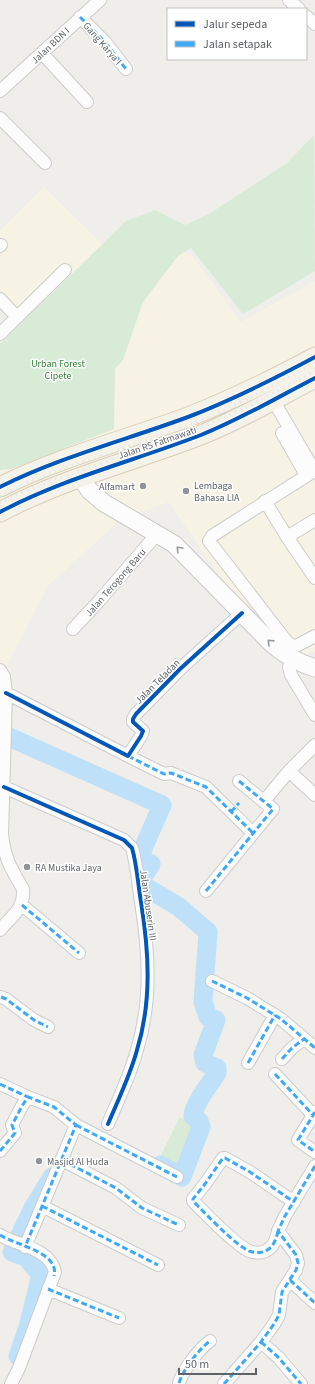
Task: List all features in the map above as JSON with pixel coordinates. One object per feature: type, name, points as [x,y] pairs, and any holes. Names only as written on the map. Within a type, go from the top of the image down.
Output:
[{"type":"main road","name":"Jalan RS Fatmawati","points":[[0,487],[32,472],[213,407],[252,390],[315,357]]},
{"type":"main road","name":"Jalan RS Fatmawati","points":[[0,512],[16,503],[80,477],[219,427],[315,378]]},
{"type":"street","name":"Jalan BDN I","points":[[0,91],[100,0]]},
{"type":"street","name":"Gang Karya I","points":[[80,17],[105,42],[126,69]]},
{"type":"street","points":[[42,53],[87,102]]},
{"type":"street","points":[[0,118],[45,163]]},
{"type":"street","points":[[0,334],[65,270]]},
{"type":"street","points":[[0,299],[17,317]]},
{"type":"street","points":[[269,402],[312,473],[265,501],[212,536],[209,540],[287,642],[293,646],[296,646],[315,636]]},
{"type":"street","points":[[80,477],[90,491],[104,503],[174,544],[272,644],[283,653],[302,664],[315,668]]},
{"type":"street","points":[[265,501],[315,578]]},
{"type":"street","points":[[287,537],[315,520]]},
{"type":"street","name":"Jalan Terogong Baru","points":[[73,629],[156,534]]},
{"type":"street","name":"Jalan Teladan","points":[[128,756],[143,731],[133,722],[136,714],[180,669],[242,613]]},
{"type":"street","points":[[293,659],[290,667],[291,675],[315,715]]},
{"type":"street","points":[[0,670],[4,677],[6,693],[2,834],[10,868],[24,890],[22,905],[0,930]]},
{"type":"street","points":[[6,693],[164,774],[171,773],[206,788],[235,807],[253,833]]},
{"type":"street","points":[[264,801],[288,771],[315,745]]},
{"type":"street","points":[[288,771],[315,795]]},
{"type":"street","points":[[206,891],[272,809],[239,781]]},
{"type":"street","name":"Jalan Abuserin III","points":[[4,787],[124,840],[132,848],[144,920],[148,964],[148,1000],[144,1025],[137,1051],[108,1124]]},
{"type":"street","points":[[22,905],[79,953]]},
{"type":"street","points":[[212,981],[247,998],[281,1018],[315,1048]]},
{"type":"street","points":[[0,999],[6,998],[34,1020],[48,1027]]},
{"type":"street","points":[[248,1063],[274,1015]]},
{"type":"street","points":[[282,1059],[292,1048],[304,1039]]},
{"type":"street","points":[[275,1074],[314,1113],[298,1140],[315,1152]]},
{"type":"street","points":[[0,1084],[54,1107],[74,1124],[177,1177]]},
{"type":"street","points":[[0,1151],[15,1133],[12,1125],[28,1097]]},
{"type":"street","points":[[21,1245],[42,1206],[62,1160],[74,1124]]},
{"type":"street","points":[[294,1202],[250,1172],[225,1158],[223,1158],[193,1199],[193,1201],[234,1240],[251,1251],[262,1252],[269,1249],[274,1243],[285,1216],[294,1202],[315,1166]]},
{"type":"street","points":[[62,1160],[116,1188],[142,1208],[179,1226]]},
{"type":"street","points":[[42,1206],[158,1266]]},
{"type":"street","points":[[224,1384],[261,1342],[279,1315],[282,1292],[296,1270],[297,1258],[292,1248],[278,1232]]},
{"type":"street","points":[[0,1235],[38,1252],[51,1262],[55,1272],[19,1368],[10,1384]]},
{"type":"street","points":[[290,1280],[315,1303]]},
{"type":"street","points":[[48,1289],[119,1318]]},
{"type":"street","points":[[179,1384],[181,1376],[196,1355],[210,1341]]},
{"type":"street","points":[[261,1342],[279,1358],[301,1384]]},
{"type":"shaded area","points":[[44,187],[120,262],[164,243],[192,255],[241,322],[315,281],[315,652],[287,658],[269,649],[169,502],[121,519],[48,586],[4,671],[0,682],[0,341],[17,324],[0,306],[0,231]]},
{"type":"green space","name":"Urban Forest Cipete","points":[[314,135],[315,271],[243,314],[191,248],[178,256],[143,302],[123,360],[115,369],[114,429],[11,469],[0,470],[0,344],[126,221],[155,210],[185,225],[209,214],[287,163]]},
{"type":"green space","points":[[180,1117],[197,1126],[176,1168],[159,1159]]},
{"type":"waterway","points":[[9,737],[162,805],[139,858],[151,864],[143,877],[142,885],[179,907],[208,932],[203,1002],[208,1017],[216,1020],[203,1055],[205,1063],[217,1068],[217,1073],[196,1105],[193,1116],[199,1121],[201,1127],[182,1177],[160,1165]]},
{"type":"waterway","points":[[18,1356],[28,1327],[41,1275],[26,1257],[12,1252],[32,1210],[52,1177]]},
{"type":"railway","points":[[0,496],[49,474],[176,430],[216,414],[273,386],[315,363]]},
{"type":"railway","points":[[0,503],[49,482],[204,426],[251,405],[315,371]]},
{"type":"marked path","points":[[80,17],[105,42],[126,69]]},
{"type":"marked path","points":[[128,756],[164,774],[171,773],[206,787],[253,833]]},
{"type":"marked path","points":[[206,891],[273,809],[239,781]]},
{"type":"marked path","points":[[231,812],[239,803]]},
{"type":"marked path","points":[[22,905],[79,953]]},
{"type":"marked path","points":[[212,981],[247,998],[281,1019],[315,1048]]},
{"type":"marked path","points":[[1,997],[6,999],[34,1020],[48,1027]]},
{"type":"marked path","points":[[248,1063],[275,1015]]},
{"type":"marked path","points":[[282,1059],[292,1048],[304,1039]]},
{"type":"marked path","points":[[275,1074],[313,1115]]},
{"type":"marked path","points":[[0,1084],[28,1097]]},
{"type":"marked path","points":[[0,1151],[15,1133],[12,1125],[28,1097],[54,1107],[76,1125],[25,1247]]},
{"type":"marked path","points":[[315,1112],[298,1140],[315,1152]]},
{"type":"marked path","points":[[76,1125],[177,1177]]},
{"type":"marked path","points":[[278,1231],[276,1239],[270,1248],[258,1253],[249,1251],[220,1228],[193,1201],[193,1199],[223,1158],[225,1158],[250,1172],[294,1202]]},
{"type":"marked path","points":[[62,1160],[116,1188],[142,1208],[179,1225]]},
{"type":"marked path","points":[[224,1384],[261,1342],[279,1315],[282,1292],[296,1270],[298,1263],[296,1255],[278,1231],[285,1216],[315,1166]]},
{"type":"marked path","points":[[42,1206],[158,1265]]},
{"type":"marked path","points":[[0,1235],[44,1255],[54,1268],[54,1276]]},
{"type":"marked path","points":[[290,1280],[315,1303]]},
{"type":"marked path","points":[[48,1289],[119,1318]]},
{"type":"marked path","points":[[179,1383],[192,1360],[210,1341]]},
{"type":"marked path","points":[[261,1342],[279,1358],[301,1384]]},
{"type":"cycle path","points":[[0,487],[46,467],[221,404],[315,357]]},
{"type":"cycle path","points":[[0,512],[49,489],[216,429],[315,378]]},
{"type":"cycle path","points":[[6,693],[128,756],[143,731],[133,722],[136,714],[180,669],[242,613]]},
{"type":"cycle path","points":[[4,787],[124,840],[132,848],[134,854],[146,939],[148,976],[147,995],[142,1032],[134,1060],[108,1124]]},
{"type":"place","name":"Alfamart","points":[[143,486]]},
{"type":"place","name":"Lembaga Bahasa LIA","points":[[186,491]]},
{"type":"place","name":"RA Mustika Jaya","points":[[27,867]]},
{"type":"place","name":"Masjid Al Huda","points":[[39,1161]]}]
